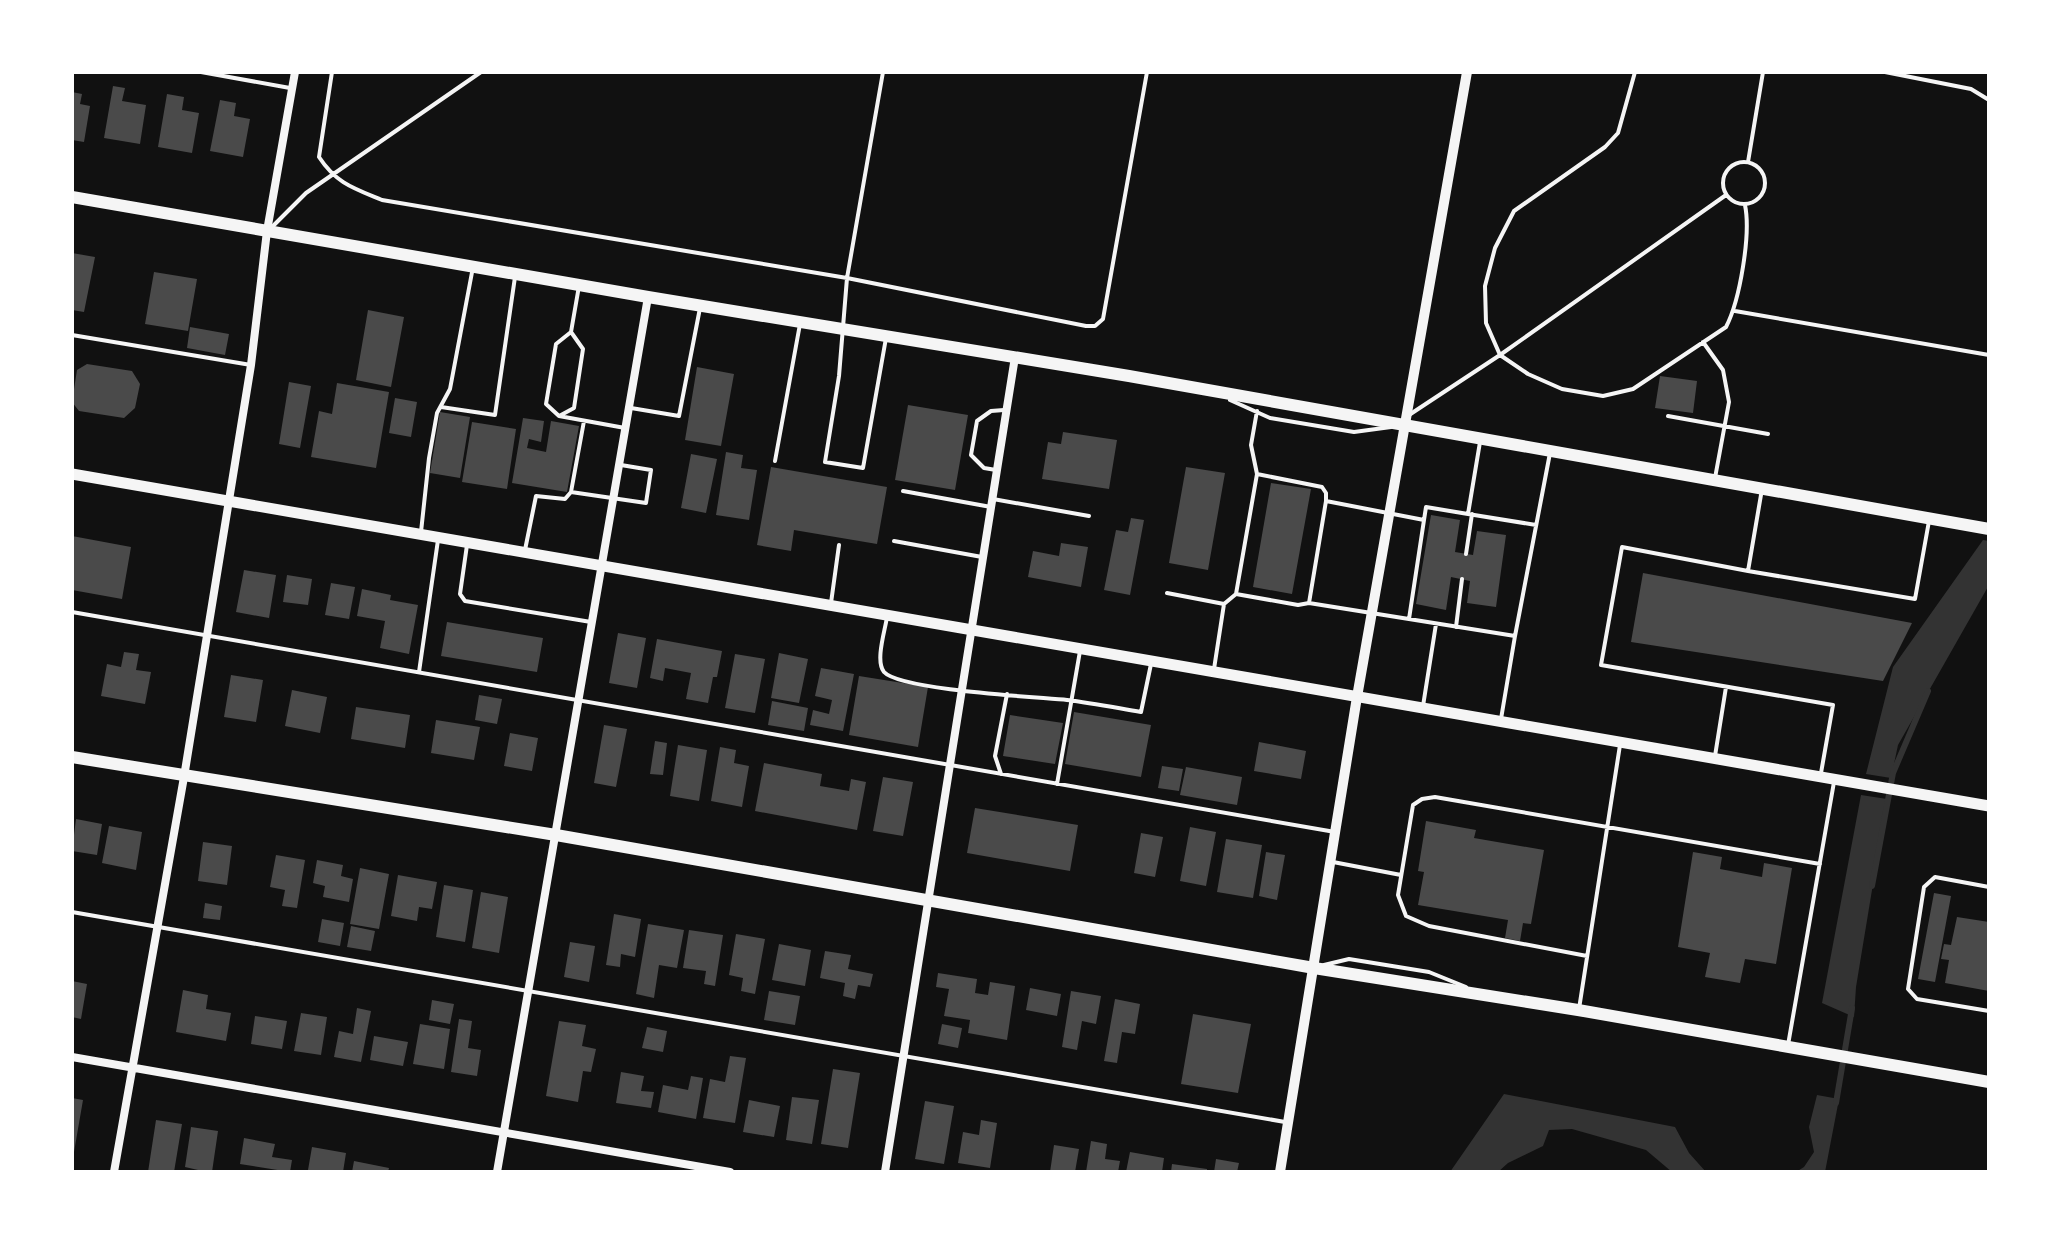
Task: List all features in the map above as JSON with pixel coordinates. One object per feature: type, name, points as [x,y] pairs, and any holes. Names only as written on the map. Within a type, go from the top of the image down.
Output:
[{"type":"main road","points":[[72,197],[648,297],[1407,421],[1480,439],[1989,529]]},
{"type":"main road","points":[[72,474],[1989,806]]},
{"type":"main road","points":[[72,757],[556,835],[1989,1082]]},
{"type":"street","points":[[114,1172],[184,777],[251,365],[267,231],[295,72]]},
{"type":"street","points":[[1280,1172],[1357,697],[1467,72]]},
{"type":"street","points":[[497,1172],[648,297]]},
{"type":"street","points":[[885,1172],[1015,357]]},
{"type":"street","points":[[72,1057],[730,1172]]},
{"type":"lane","points":[[201,72],[293,88]]},
{"type":"lane","points":[[332,72],[319,157],[331,175],[382,200],[847,278],[1086,326],[1095,326],[1103,319],[1147,72]]},
{"type":"lane","points":[[267,231],[306,193],[481,72]]},
{"type":"lane","points":[[883,72],[847,278],[839,376],[825,462],[863,468],[886,336]]},
{"type":"lane","points":[[1635,72],[1618,133],[1605,147],[1514,211],[1495,248],[1485,286],[1486,323],[1500,355],[1528,374],[1562,389],[1603,396],[1633,389],[1726,327],[1735,311],[1748,222],[1745,205]]},
{"type":"lane","points":[[1748,162],[1763,72]]},
{"type":"lane","points":[[1885,72],[1971,89],[1989,100]]},
{"type":"lane","points":[[1748,162],[1760,169],[1765,188],[1758,199],[1745,205],[1731,201],[1722,182],[1734,164],[1748,162]]},
{"type":"lane","points":[[1209,391],[1270,418],[1354,432],[1407,421],[1726,195]]},
{"type":"lane","points":[[421,534],[437,413],[450,389],[473,265]]},
{"type":"lane","points":[[441,407],[495,415],[516,273]]},
{"type":"lane","points":[[579,284],[571,332],[556,344],[546,404],[559,416],[625,428]]},
{"type":"lane","points":[[629,408],[679,416],[700,305]]},
{"type":"lane","points":[[1735,311],[1989,355]]},
{"type":"lane","points":[[775,461],[800,322]]},
{"type":"lane","points":[[559,416],[574,408],[583,349],[571,332]]},
{"type":"lane","points":[[72,335],[251,365]]},
{"type":"lane","points":[[1703,342],[1723,370],[1729,402],[1715,481]]},
{"type":"lane","points":[[997,471],[984,468],[971,455],[974,434],[977,421],[991,411],[1007,410]]},
{"type":"lane","points":[[1214,672],[1224,604],[1236,594],[1257,474],[1251,445],[1257,411]]},
{"type":"lane","points":[[1668,416],[1768,434]]},
{"type":"lane","points":[[525,552],[536,496],[565,499],[571,492],[584,421]]},
{"type":"lane","points":[[1466,554],[1480,439]]},
{"type":"lane","points":[[1500,721],[1551,452]]},
{"type":"lane","points":[[571,492],[646,503],[651,470],[619,464]]},
{"type":"lane","points":[[1257,474],[1322,487],[1326,493],[1309,603]]},
{"type":"lane","points":[[1748,571],[1762,489]]},
{"type":"lane","points":[[903,491],[1089,516]]},
{"type":"lane","points":[[1326,501],[1424,520]]},
{"type":"lane","points":[[1409,619],[1426,507],[1536,525]]},
{"type":"lane","points":[[1821,777],[1833,705],[1601,665],[1622,547],[1915,599],[1930,519]]},
{"type":"lane","points":[[419,672],[438,537]]},
{"type":"lane","points":[[894,541],[983,557]]},
{"type":"lane","points":[[468,542],[460,594],[465,601],[592,622]]},
{"type":"lane","points":[[830,605],[839,545]]},
{"type":"lane","points":[[1456,627],[1462,579]]},
{"type":"lane","points":[[1167,593],[1224,604]]},
{"type":"lane","points":[[1236,594],[1515,636]]},
{"type":"lane","points":[[72,612],[1336,832]]},
{"type":"lane","points":[[888,615],[880,663],[887,675],[900,680],[1141,712],[1151,661]]},
{"type":"lane","points":[[1423,708],[1436,624]]},
{"type":"lane","points":[[1057,784],[1081,649]]},
{"type":"lane","points":[[1715,759],[1726,687]]},
{"type":"lane","points":[[1001,774],[995,756],[1007,694]]},
{"type":"lane","points":[[1578,1010],[1620,742]]},
{"type":"lane","points":[[1788,1046],[1835,779]]},
{"type":"lane","points":[[1587,956],[1416,922],[1406,916],[1398,895],[1413,805],[1422,799],[1435,797],[1820,864]]},
{"type":"lane","points":[[1331,862],[1401,875]]},
{"type":"lane","points":[[1989,887],[1935,877],[1924,887],[1908,989],[1917,999],[1989,1011]]},
{"type":"lane","points":[[72,912],[1288,1122]]},
{"type":"shaded area","points":[[1983,540],[1989,541],[1989,585],[1898,745],[1891,778],[1866,774],[1893,667]]},
{"type":"shaded area","points":[[1861,795],[1887,799],[1856,987],[1854,1017],[1822,1003]]},
{"type":"shaded area","points":[[1504,1094],[1675,1127],[1689,1153],[1706,1172],[1672,1172],[1646,1150],[1572,1129],[1549,1130],[1543,1146],[1508,1163],[1498,1172],[1450,1172]]},
{"type":"shaded area","points":[[1817,1095],[1839,1099],[1825,1172],[1796,1172],[1804,1167],[1814,1152],[1809,1127]]},
{"type":"building","points":[[113,86],[125,88],[122,101],[146,105],[140,144],[104,138]]},
{"type":"building","points":[[72,92],[82,94],[80,104],[90,106],[84,142],[72,140]]},
{"type":"building","points":[[167,94],[184,97],[182,110],[199,113],[192,153],[158,147]]},
{"type":"building","points":[[220,100],[236,103],[234,116],[250,119],[243,157],[210,151]]},
{"type":"building","points":[[72,253],[95,257],[84,312],[72,310]]},
{"type":"building","points":[[154,272],[197,279],[188,331],[145,324]]},
{"type":"building","points":[[368,310],[404,317],[391,387],[356,380]]},
{"type":"building","points":[[190,327],[229,334],[225,355],[187,348]]},
{"type":"building","points":[[87,364],[132,371],[140,384],[135,408],[124,418],[79,411],[72,402],[77,370]]},
{"type":"building","points":[[697,367],[734,374],[721,446],[685,440]]},
{"type":"building","points":[[1660,376],[1697,381],[1693,413],[1655,408]]},
{"type":"building","points":[[289,382],[311,386],[300,448],[279,444]]},
{"type":"building","points":[[337,383],[389,392],[376,468],[311,457],[319,411],[332,414]]},
{"type":"building","points":[[395,398],[417,402],[411,437],[389,433]]},
{"type":"building","points":[[908,405],[968,415],[955,490],[895,480]]},
{"type":"building","points":[[440,412],[470,417],[460,478],[430,473]]},
{"type":"building","points":[[523,418],[544,421],[541,442],[529,439],[527,448],[546,452],[551,421],[579,426],[567,492],[512,483]]},
{"type":"building","points":[[472,422],[516,429],[507,489],[462,482]]},
{"type":"building","points":[[1063,432],[1117,440],[1109,489],[1042,479],[1048,442],[1061,444]]},
{"type":"building","points":[[726,452],[743,455],[741,468],[757,470],[749,520],[716,515]]},
{"type":"building","points":[[691,454],[717,459],[706,513],[681,508]]},
{"type":"building","points":[[771,467],[887,487],[877,544],[794,530],[791,551],[757,545]]},
{"type":"building","points":[[1186,467],[1225,473],[1208,570],[1169,563]]},
{"type":"building","points":[[1271,483],[1311,489],[1292,594],[1253,587]]},
{"type":"building","points":[[1431,515],[1460,520],[1455,552],[1473,555],[1477,531],[1506,535],[1496,607],[1467,603],[1470,581],[1451,577],[1446,610],[1416,604]]},
{"type":"building","points":[[1131,518],[1144,520],[1130,595],[1104,590],[1116,530],[1128,532]]},
{"type":"building","points":[[72,536],[131,547],[122,599],[72,590]]},
{"type":"building","points":[[1061,543],[1088,547],[1081,587],[1028,577],[1033,551],[1059,556]]},
{"type":"building","points":[[244,570],[276,575],[269,618],[236,612]]},
{"type":"building","points":[[1643,573],[1912,623],[1883,681],[1631,642]]},
{"type":"building","points":[[287,575],[312,579],[308,605],[283,602]]},
{"type":"building","points":[[331,583],[355,587],[349,619],[325,615]]},
{"type":"building","points":[[362,589],[391,595],[390,600],[418,605],[409,654],[380,648],[385,621],[357,616]]},
{"type":"building","points":[[447,622],[543,638],[537,672],[441,656]]},
{"type":"building","points":[[618,633],[646,638],[637,688],[609,683]]},
{"type":"building","points":[[657,639],[722,651],[708,703],[686,699],[691,673],[665,668],[663,681],[650,678]]},
{"type":"building","points":[[124,652],[139,654],[136,670],[151,672],[145,704],[101,696],[107,664],[121,667]]},
{"type":"building","points":[[779,653],[808,659],[799,703],[771,698]]},
{"type":"building","points":[[735,654],[765,659],[755,713],[725,708]]},
{"type":"building","points":[[821,668],[854,674],[843,731],[810,725],[813,710],[829,714],[832,700],[815,696]]},
{"type":"building","points":[[231,675],[263,680],[256,722],[224,717]]},
{"type":"building","points":[[859,676],[928,687],[918,747],[849,735]]},
{"type":"building","points":[[292,690],[327,697],[320,733],[285,726]]},
{"type":"building","points":[[479,695],[502,699],[497,724],[475,720]]},
{"type":"building","points":[[772,701],[808,708],[804,731],[768,725]]},
{"type":"building","points":[[356,707],[410,715],[405,748],[351,739]]},
{"type":"building","points":[[1074,712],[1151,725],[1141,777],[1065,764]]},
{"type":"building","points":[[1010,715],[1063,723],[1055,764],[1003,756]]},
{"type":"building","points":[[436,720],[480,727],[474,760],[431,753]]},
{"type":"building","points":[[604,725],[627,729],[616,787],[594,783]]},
{"type":"building","points":[[510,733],[538,738],[532,771],[504,766]]},
{"type":"building","points":[[655,741],[667,743],[663,775],[650,774]]},
{"type":"building","points":[[1259,742],[1306,751],[1301,779],[1254,771]]},
{"type":"building","points":[[678,745],[707,750],[699,801],[670,796]]},
{"type":"building","points":[[720,747],[736,750],[734,763],[749,766],[742,807],[711,801]]},
{"type":"building","points":[[764,763],[822,774],[820,786],[849,791],[851,779],[866,782],[857,830],[755,811]]},
{"type":"building","points":[[1162,766],[1183,769],[1179,791],[1158,788]]},
{"type":"building","points":[[1186,767],[1242,777],[1237,805],[1180,795]]},
{"type":"building","points":[[883,777],[913,782],[903,836],[873,831]]},
{"type":"building","points":[[975,808],[1078,825],[1070,871],[967,853]]},
{"type":"building","points":[[76,819],[102,824],[97,855],[72,851]]},
{"type":"building","points":[[1426,821],[1476,830],[1474,838],[1544,850],[1531,924],[1523,923],[1520,941],[1505,938],[1508,920],[1418,905],[1424,872],[1418,871]]},
{"type":"building","points":[[109,826],[142,832],[136,870],[102,863]]},
{"type":"building","points":[[1190,827],[1216,832],[1206,886],[1180,881]]},
{"type":"building","points":[[1141,833],[1163,837],[1155,877],[1134,873]]},
{"type":"building","points":[[1226,839],[1262,845],[1253,898],[1217,892]]},
{"type":"building","points":[[203,842],[232,846],[227,885],[198,881]]},
{"type":"building","points":[[1266,852],[1285,855],[1277,900],[1259,896]]},
{"type":"building","points":[[1693,852],[1722,857],[1720,869],[1762,877],[1764,863],[1792,868],[1776,964],[1745,959],[1740,983],[1705,977],[1710,953],[1678,947]]},
{"type":"building","points":[[276,855],[305,860],[297,908],[282,906],[285,890],[270,887]]},
{"type":"building","points":[[317,860],[343,865],[341,876],[353,879],[349,902],[323,897],[325,886],[313,883]]},
{"type":"building","points":[[360,868],[389,874],[379,929],[350,924]]},
{"type":"building","points":[[398,875],[437,882],[432,909],[419,907],[417,921],[391,916]]},
{"type":"building","points":[[444,885],[473,890],[465,942],[436,937]]},
{"type":"building","points":[[481,892],[508,897],[499,953],[472,948]]},
{"type":"building","points":[[1934,893],[1951,896],[1935,982],[1918,979]]},
{"type":"building","points":[[205,903],[222,906],[220,920],[203,918]]},
{"type":"building","points":[[614,914],[641,919],[635,957],[621,954],[620,967],[606,965]]},
{"type":"building","points":[[1957,917],[1989,922],[1989,991],[1945,983],[1949,960],[1941,959],[1944,944],[1951,945]]},
{"type":"building","points":[[322,919],[344,923],[340,946],[318,942]]},
{"type":"building","points":[[648,924],[684,930],[677,968],[659,965],[654,998],[636,994]]},
{"type":"building","points":[[351,926],[375,931],[371,951],[347,947]]},
{"type":"building","points":[[689,930],[723,935],[715,986],[704,984],[706,971],[683,968]]},
{"type":"building","points":[[736,934],[765,939],[755,994],[741,991],[743,978],[729,975]]},
{"type":"building","points":[[570,942],[595,946],[589,982],[564,977]]},
{"type":"building","points":[[779,944],[811,950],[805,986],[772,980]]},
{"type":"building","points":[[825,951],[851,955],[848,969],[873,974],[870,987],[858,985],[855,999],[843,996],[845,983],[820,978]]},
{"type":"building","points":[[938,973],[977,979],[975,993],[988,995],[990,982],[1015,986],[1007,1040],[968,1033],[970,1020],[944,1016],[949,989],[936,987]]},
{"type":"building","points":[[72,981],[87,984],[81,1019],[72,1017]]},
{"type":"building","points":[[1030,988],[1061,994],[1057,1016],[1026,1010]]},
{"type":"building","points":[[183,990],[208,995],[206,1009],[231,1013],[226,1041],[176,1032]]},
{"type":"building","points":[[769,991],[800,996],[795,1025],[764,1020]]},
{"type":"building","points":[[1071,991],[1101,996],[1096,1024],[1082,1021],[1077,1050],[1062,1047]]},
{"type":"building","points":[[1115,999],[1140,1004],[1135,1034],[1122,1032],[1117,1063],[1104,1061]]},
{"type":"building","points":[[432,1000],[454,1004],[450,1024],[429,1020]]},
{"type":"building","points":[[357,1008],[371,1011],[361,1062],[334,1057],[339,1031],[353,1034]]},
{"type":"building","points":[[301,1013],[327,1017],[321,1055],[294,1051]]},
{"type":"building","points":[[1193,1014],[1251,1024],[1238,1093],[1181,1084]]},
{"type":"building","points":[[255,1016],[287,1021],[282,1049],[251,1044]]},
{"type":"building","points":[[459,1019],[472,1021],[468,1048],[481,1050],[477,1076],[451,1072]]},
{"type":"building","points":[[559,1021],[586,1025],[582,1046],[596,1049],[591,1072],[583,1071],[578,1102],[546,1096]]},
{"type":"building","points":[[420,1024],[450,1029],[444,1069],[413,1064]]},
{"type":"building","points":[[942,1024],[962,1028],[958,1048],[938,1044]]},
{"type":"building","points":[[647,1027],[667,1031],[663,1052],[642,1048]]},
{"type":"building","points":[[374,1036],[408,1042],[403,1066],[370,1060]]},
{"type":"building","points":[[730,1056],[746,1058],[735,1123],[703,1118],[710,1079],[725,1082]]},
{"type":"building","points":[[833,1069],[860,1073],[848,1148],[821,1144]]},
{"type":"building","points":[[621,1072],[644,1076],[641,1091],[654,1092],[651,1108],[616,1103]]},
{"type":"building","points":[[691,1076],[703,1078],[696,1119],[658,1112],[663,1085],[688,1090]]},
{"type":"building","points":[[792,1097],[819,1100],[812,1144],[786,1140]]},
{"type":"building","points":[[72,1098],[83,1100],[74,1152],[72,1152]]},
{"type":"building","points":[[749,1100],[780,1106],[774,1137],[743,1132]]},
{"type":"building","points":[[925,1101],[954,1106],[944,1164],[915,1159]]},
{"type":"building","points":[[156,1120],[182,1124],[174,1172],[148,1172]]},
{"type":"building","points":[[981,1120],[997,1123],[990,1168],[958,1163],[963,1132],[979,1135]]},
{"type":"building","points":[[191,1127],[218,1131],[212,1172],[198,1172],[185,1167]]},
{"type":"building","points":[[244,1138],[275,1144],[272,1157],[292,1160],[290,1172],[240,1164]]},
{"type":"building","points":[[1091,1141],[1107,1144],[1105,1159],[1120,1161],[1118,1172],[1086,1172]]},
{"type":"building","points":[[1054,1145],[1079,1149],[1075,1172],[1050,1172]]},
{"type":"building","points":[[312,1147],[346,1153],[343,1172],[308,1170]]},
{"type":"building","points":[[1130,1152],[1164,1158],[1162,1172],[1126,1172]]},
{"type":"building","points":[[1216,1159],[1239,1163],[1237,1172],[1214,1172]]},
{"type":"building","points":[[354,1161],[389,1168],[388,1172],[352,1172]]},
{"type":"building","points":[[1172,1164],[1207,1169],[1207,1172],[1171,1172]]},
{"type":"waterway","points":[[1872,886],[1893,773],[1928,691]]},
{"type":"waterway","points":[[1836,1103],[1852,1008]]}]
